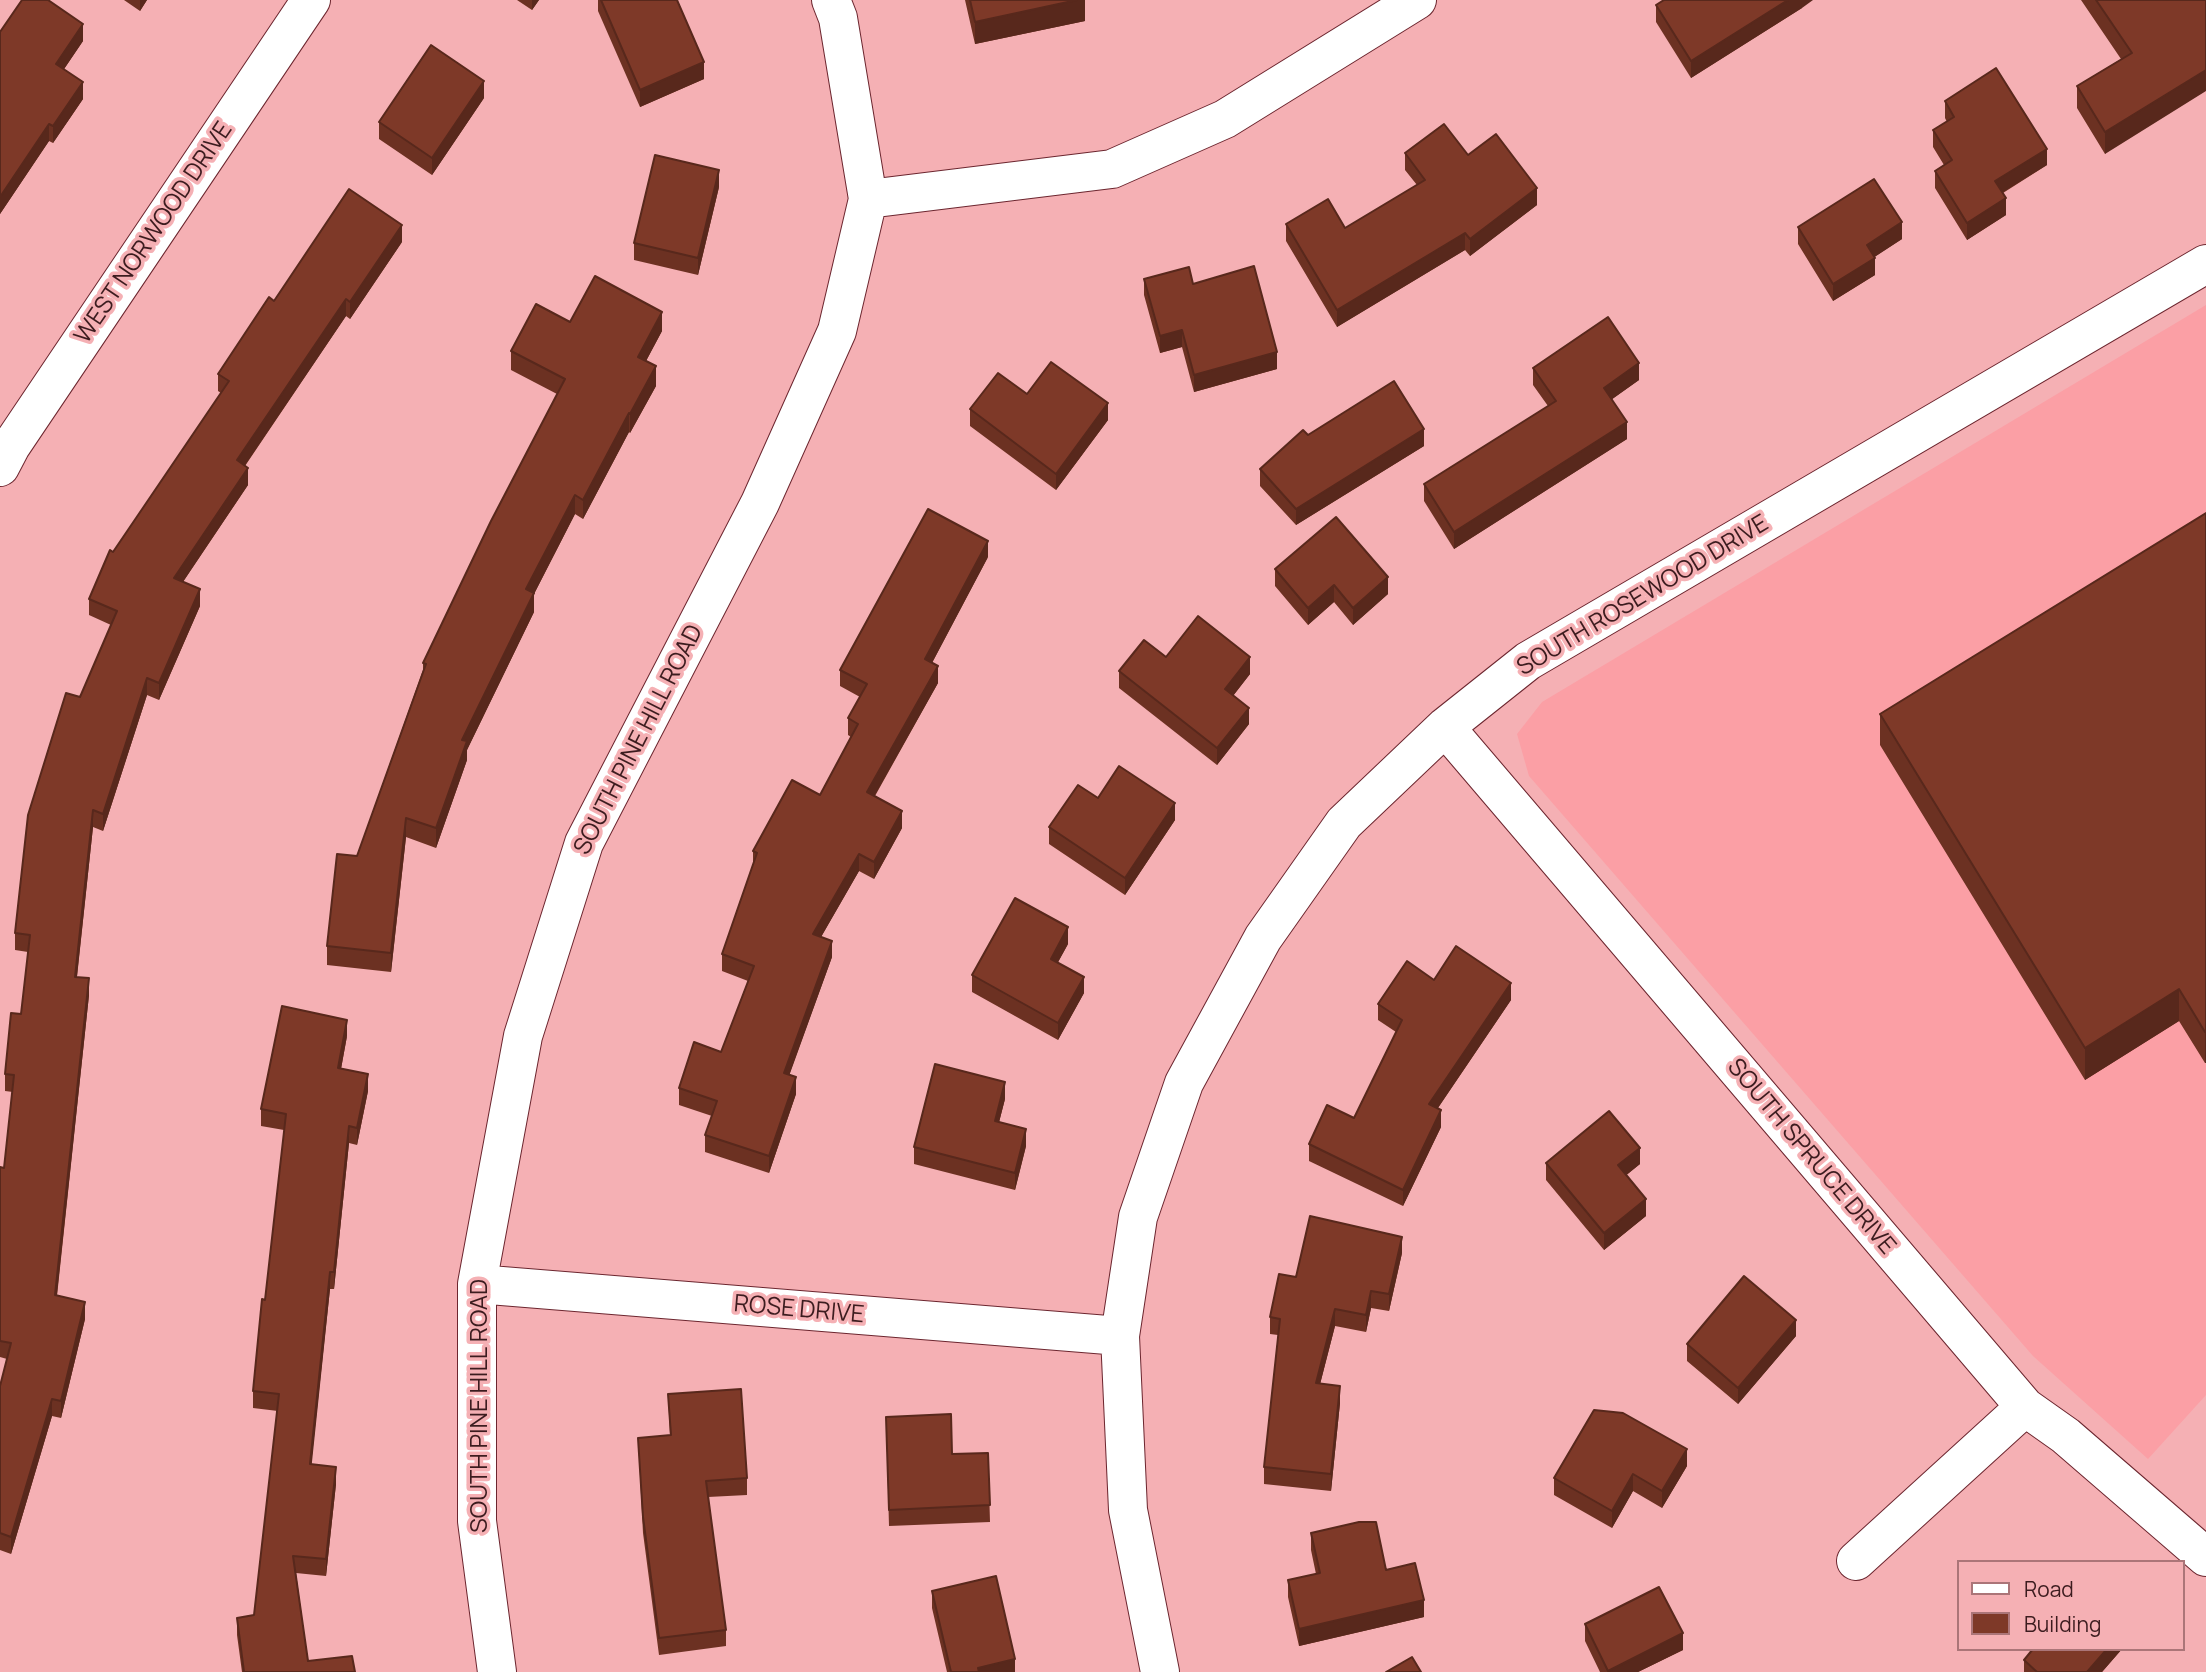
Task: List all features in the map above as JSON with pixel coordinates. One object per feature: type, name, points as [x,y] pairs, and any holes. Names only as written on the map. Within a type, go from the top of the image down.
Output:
[{"type":"street","name":"WEST NORWOOD DRIVE","points":[[0,467],[11,446],[311,0]]},
{"type":"street","name":"SOUTH PINE HILL ROAD","points":[[497,1672],[477,1521],[477,1284],[523,1036],[584,843],[760,503],[837,331],[868,199],[838,18],[831,0]]},
{"type":"street","points":[[868,199],[1112,169],[1225,119],[1417,0]]},
{"type":"street","name":"SOUTH ROSEWOOD DRIVE","points":[[1160,1672],[1128,1510],[1120,1336],[1138,1217],[1184,1083],[1264,938],[1344,823],[1445,727],[1528,662],[2206,264]]},
{"type":"street","name":"SOUTH SPRUCE DRIVE","points":[[1445,727],[2025,1407],[2066,1436],[2206,1557]]},
{"type":"street","name":"ROSE DRIVE","points":[[477,1284],[1120,1336]]},
{"type":"street","points":[[1856,1561],[2025,1407]]},
{"type":"shaded area","points":[[2206,305],[2206,1395],[2148,1459],[2033,1356],[1529,776],[1517,734],[1542,702]]},
{"type":"building","points":[[22,0],[48,0],[83,24],[56,64],[83,82],[53,126],[49,124],[0,197],[0,32]]},
{"type":"building","points":[[601,0],[677,0],[704,62],[640,90]]},
{"type":"building","points":[[970,0],[1077,0],[975,22]]},
{"type":"building","points":[[1664,0],[1788,0],[1691,61],[1656,5]]},
{"type":"building","points":[[2096,0],[2206,0],[2206,70],[2105,132],[2077,86],[2132,53]]},
{"type":"building","points":[[431,45],[484,81],[432,158],[379,122]]},
{"type":"building","points":[[1996,68],[2047,149],[1995,181],[2006,198],[1967,223],[1935,171],[1952,160],[1933,130],[1954,117],[1945,101]]},
{"type":"building","points":[[1444,124],[1468,155],[1496,134],[1537,188],[1470,239],[1465,233],[1337,310],[1286,224],[1328,199],[1345,228],[1425,180],[1405,153]]},
{"type":"building","points":[[655,155],[719,170],[698,258],[634,243]]},
{"type":"building","points":[[1874,179],[1902,222],[1867,245],[1875,258],[1833,284],[1798,227]]},
{"type":"building","points":[[349,189],[402,225],[350,302],[346,299],[237,460],[248,468],[174,578],[200,589],[159,683],[147,678],[103,814],[93,810],[75,977],[89,978],[55,1295],[85,1302],[61,1401],[52,1399],[11,1537],[0,1533],[0,1386],[11,1343],[0,1341],[0,1167],[4,1168],[14,1075],[5,1074],[11,1013],[21,1014],[30,935],[15,933],[28,815],[66,693],[80,697],[117,611],[89,599],[110,550],[113,552],[229,381],[218,374],[269,297],[274,301]]},
{"type":"building","points":[[1254,266],[1277,352],[1194,375],[1182,330],[1160,336],[1144,279],[1189,267],[1193,284]]},
{"type":"building","points":[[595,276],[662,312],[638,357],[656,366],[583,500],[575,495],[526,589],[534,593],[462,740],[467,741],[436,828],[406,818],[391,953],[327,946],[337,854],[357,856],[426,664],[423,663],[491,521],[565,379],[511,351],[536,304],[570,322]]},
{"type":"building","points":[[1608,317],[1639,363],[1604,388],[1627,422],[1454,532],[1424,484],[1556,401],[1533,368]]},
{"type":"building","points":[[1051,362],[1108,403],[1056,474],[970,409],[998,373],[1027,394]]},
{"type":"building","points":[[1394,381],[1424,429],[1296,509],[1260,469],[1303,430],[1308,435]]},
{"type":"building","points":[[928,509],[988,541],[925,659],[938,666],[867,792],[902,811],[874,862],[859,854],[813,934],[832,941],[784,1073],[796,1077],[769,1156],[705,1135],[717,1101],[679,1088],[694,1042],[721,1052],[754,966],[722,954],[757,853],[753,851],[792,780],[820,795],[858,724],[848,718],[867,684],[840,670]]},
{"type":"building","points":[[2206,513],[2206,1031],[2179,989],[2085,1048],[1880,714]]},
{"type":"building","points":[[1336,517],[1388,577],[1353,608],[1334,585],[1308,608],[1275,569]]},
{"type":"building","points":[[1198,616],[1250,657],[1225,689],[1249,708],[1217,748],[1119,671],[1144,640],[1166,657]]},
{"type":"building","points":[[1119,766],[1175,803],[1125,878],[1049,827],[1078,785],[1098,798]]},
{"type":"building","points":[[1015,898],[1068,927],[1051,959],[1084,977],[1058,1023],[972,975]]},
{"type":"building","points":[[1456,946],[1511,983],[1429,1104],[1441,1110],[1403,1190],[1309,1144],[1327,1105],[1354,1118],[1402,1020],[1378,1004],[1407,961],[1434,980]]},
{"type":"building","points":[[282,1006],[347,1020],[338,1068],[368,1074],[357,1128],[349,1126],[334,1272],[330,1272],[310,1464],[336,1467],[326,1559],[293,1556],[308,1661],[352,1656],[355,1672],[244,1672],[237,1618],[254,1615],[279,1394],[253,1391],[286,1114],[261,1109]]},
{"type":"building","points":[[935,1064],[1005,1082],[995,1121],[1026,1129],[1015,1173],[914,1147]]},
{"type":"building","points":[[1609,1111],[1640,1148],[1618,1165],[1646,1199],[1604,1233],[1546,1163]]},
{"type":"building","points":[[1310,1216],[1402,1237],[1389,1294],[1371,1291],[1366,1315],[1335,1309],[1316,1383],[1340,1386],[1331,1474],[1264,1467],[1280,1319],[1270,1317],[1279,1274],[1296,1277]]},
{"type":"building","points":[[1744,1276],[1796,1320],[1738,1388],[1687,1344]]},
{"type":"building","points":[[741,1389],[747,1478],[706,1481],[726,1630],[659,1638],[643,1517],[638,1438],[671,1435],[668,1394]]},
{"type":"building","points":[[1594,1410],[1623,1413],[1687,1449],[1662,1491],[1633,1474],[1612,1511],[1554,1478]]},
{"type":"building","points":[[951,1414],[952,1454],[988,1453],[990,1505],[889,1510],[886,1417]]},
{"type":"building","points":[[1359,1522],[1376,1522],[1386,1570],[1415,1563],[1424,1600],[1299,1629],[1288,1580],[1320,1573],[1311,1533]]},
{"type":"building","points":[[996,1576],[1015,1659],[978,1668],[979,1672],[951,1672],[932,1591]]},
{"type":"building","points":[[1659,1587],[1683,1633],[1608,1671],[1585,1624]]},
{"type":"building","points":[[2031,1651],[2105,1651],[2087,1672],[2037,1672],[2024,1660]]},
{"type":"building","points":[[1412,1657],[1421,1672],[1386,1672]]}]
